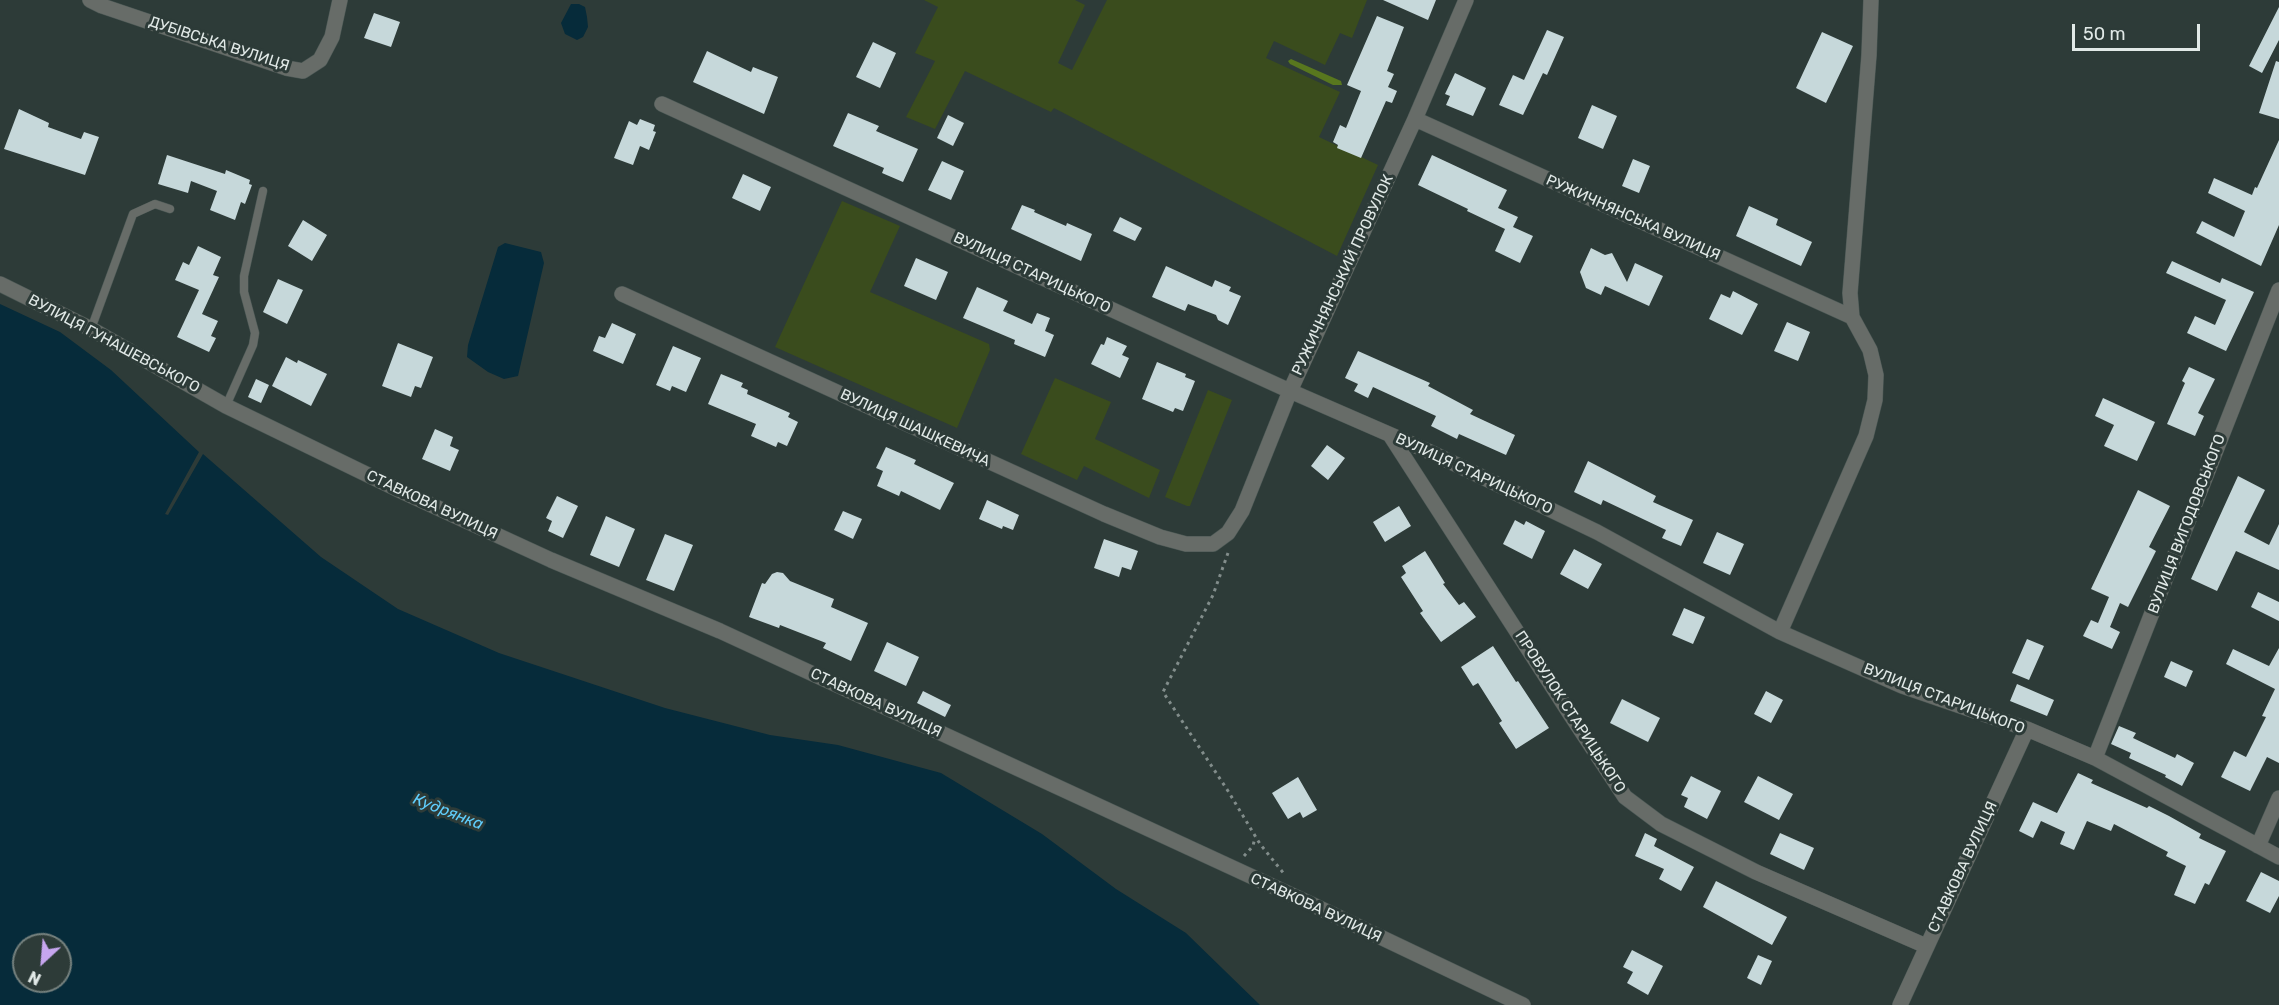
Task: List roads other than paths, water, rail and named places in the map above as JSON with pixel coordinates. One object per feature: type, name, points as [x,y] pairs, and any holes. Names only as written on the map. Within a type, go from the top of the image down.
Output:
[{"type":"street","name":"ДУБІВСЬКА ВУЛИЦЯ","points":[[90,0],[286,68],[303,70],[320,60],[332,37],[340,0]]},
{"type":"street","name":"РУЖИЧНЯНСЬКИЙ ПРОВУЛОК","points":[[1213,544],[1228,533],[1242,511],[1290,391],[1415,119],[1466,0]]},
{"type":"street","points":[[1780,632],[1866,436],[1875,400],[1876,375],[1870,350],[1852,317],[1850,293],[1869,55],[1871,0]]},
{"type":"street","name":"ВУЛИЦЯ СТАРИЦЬКОГО","points":[[662,104],[1290,391],[1430,452],[1597,532],[1780,632],[1902,686],[2027,729],[2095,758],[2279,857]]},
{"type":"street","name":"РУЖИЧНЯНСЬКА ВУЛИЦЯ","points":[[1415,119],[1852,317]]},
{"type":"street","name":"ВУЛИЦЯ ГУНАШЕВСЬКОГО","points":[[0,284],[91,329],[226,406]]},
{"type":"street","name":"ВУЛИЦЯ ВИГОДОВСЬКОГО","points":[[2095,758],[2279,290]]},
{"type":"street","name":"ВУЛИЦЯ ШАШКЕВИЧА","points":[[622,294],[1104,514],[1160,537],[1186,544],[1213,544]]},
{"type":"street","name":"СТАВКОВА ВУЛИЦЯ","points":[[226,406],[519,546],[720,631],[1523,1005]]},
{"type":"street","name":"ПРОВУЛОК СТАРИЦЬКОГО","points":[[1390,435],[1625,797],[1661,824],[1745,867],[1926,946]]},
{"type":"street","points":[[1415,474],[1418,462],[1430,452]]},
{"type":"street","name":"СТАВКОВА ВУЛИЦЯ","points":[[1900,1005],[2027,729]]},
{"type":"street","points":[[2258,846],[2279,798]]},
{"type":"lane","points":[[226,406],[253,345],[255,333],[244,292],[244,276],[263,191]]},
{"type":"lane","points":[[91,329],[133,214],[154,204],[170,209]]},
{"type":"water","points":[[571,4],[585,7],[587,17],[588,27],[583,37],[577,40],[565,34],[561,23]]},
{"type":"water","points":[[505,243],[541,252],[544,263],[518,376],[504,379],[488,372],[467,357],[468,345],[498,247]]},
{"type":"water","name":"Кудрянка","points":[[0,304],[60,332],[111,370],[199,452],[165,514],[168,515],[203,454],[321,557],[398,609],[499,653],[665,708],[770,735],[838,745],[941,773],[1042,834],[1116,889],[1186,933],[1260,1005],[0,1005]]}]
